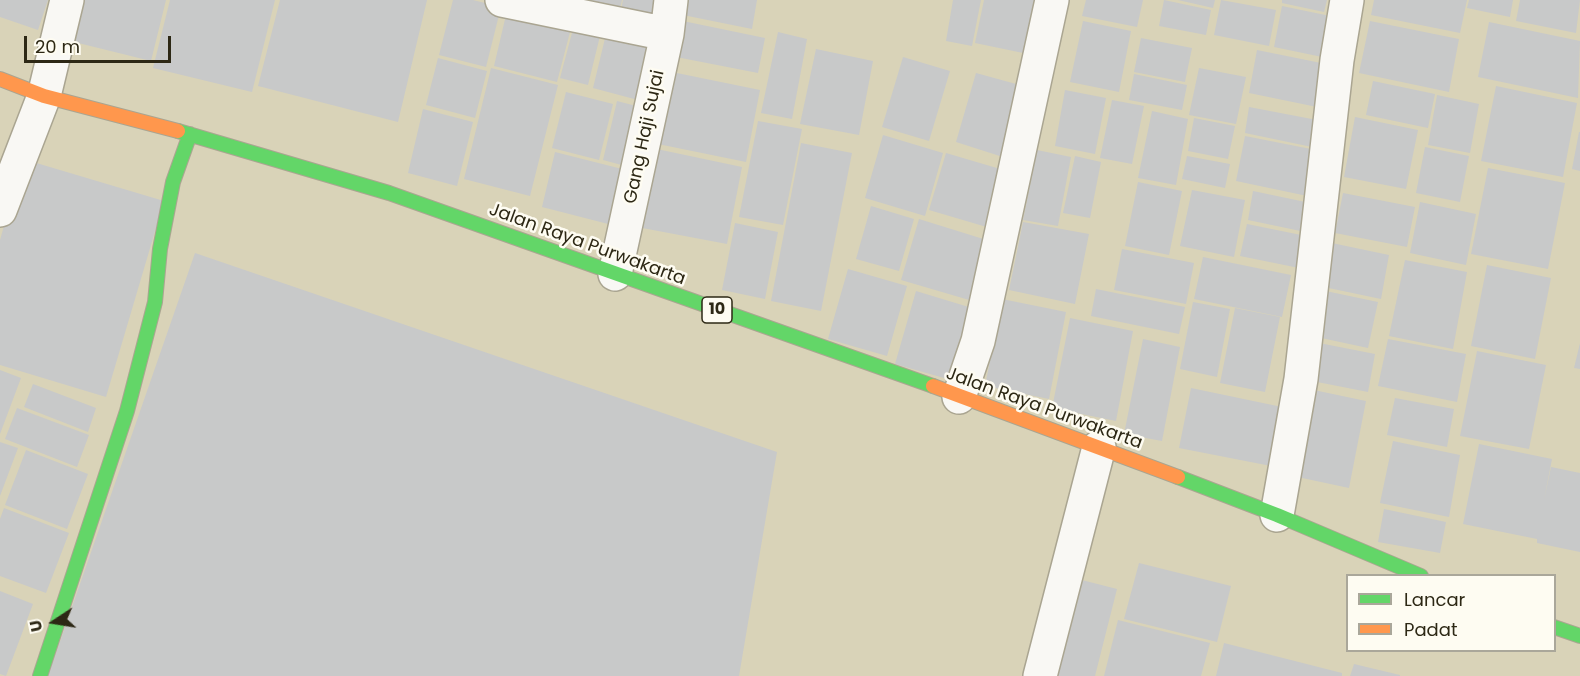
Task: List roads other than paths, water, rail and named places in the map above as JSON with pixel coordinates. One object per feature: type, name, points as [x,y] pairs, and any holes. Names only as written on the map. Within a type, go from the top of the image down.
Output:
[{"type":"main road","name":"Jalan Raya Purwakarta","points":[[0,79],[44,96],[190,134],[389,193],[1099,447],[1277,515],[1416,574]]},
{"type":"main road","points":[[40,676],[127,411],[155,302],[160,249],[173,182],[190,134]]},
{"type":"main road","points":[[1556,628],[1580,636]]},
{"type":"street","points":[[0,210],[44,96],[67,0]]},
{"type":"street","points":[[502,0],[667,34]]},
{"type":"street","name":"Gang Haji Sujai","points":[[615,274],[667,34],[671,0]]},
{"type":"street","points":[[959,397],[978,341],[1052,0]]},
{"type":"street","points":[[1277,515],[1301,379],[1337,60],[1347,0]]},
{"type":"street","points":[[1040,676],[1099,447]]}]
